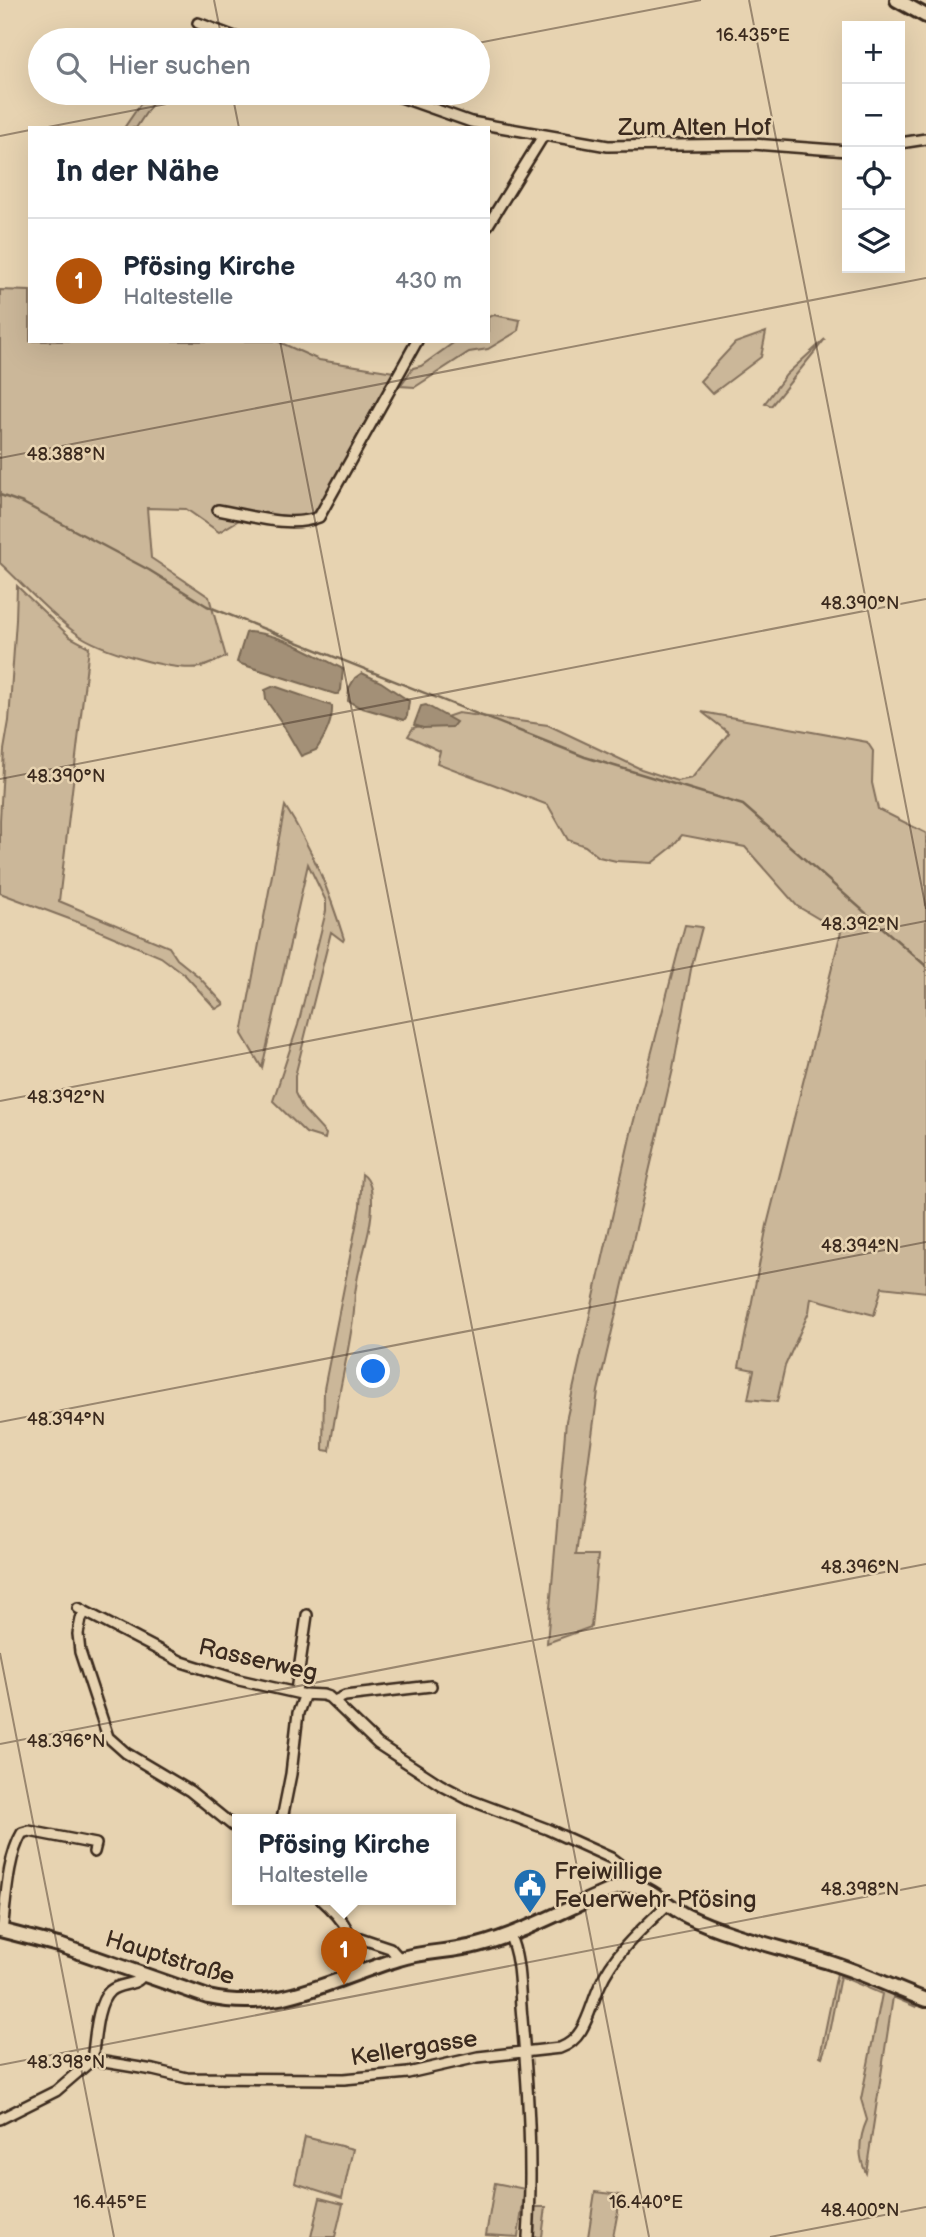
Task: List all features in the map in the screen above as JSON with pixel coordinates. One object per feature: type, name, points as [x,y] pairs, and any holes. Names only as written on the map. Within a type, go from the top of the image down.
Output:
[{"type":"street","points":[[897,0],[926,16]]},
{"type":"street","points":[[198,23],[211,28]]},
{"type":"street","name":"Zum Alten Hof","points":[[423,105],[471,122],[608,146],[752,144],[842,151]]},
{"type":"street","points":[[490,222],[543,136]]},
{"type":"street","points":[[905,142],[926,139]]},
{"type":"street","points":[[218,510],[284,521],[307,522],[318,517],[416,343]]},
{"type":"street","name":"Rasserweg","points":[[232,1825],[190,1791],[127,1753],[108,1737],[80,1652],[78,1634],[81,1610],[182,1662],[239,1679],[300,1693],[323,1695],[334,1701],[387,1751],[441,1785],[470,1800],[611,1857],[627,1870],[633,1884]]},
{"type":"street","points":[[283,1814],[291,1774],[307,1615]]},
{"type":"street","points":[[334,1701],[345,1696],[431,1686]]},
{"type":"street","points":[[1,1930],[12,1865],[22,1833],[29,1831],[96,1844],[94,1852]]},
{"type":"street","points":[[0,1864],[12,1865]]},
{"type":"street","points":[[633,1884],[647,1889],[687,1916],[720,1929],[835,1964],[926,2000]]},
{"type":"street","name":"Hauptstraße","points":[[1,1930],[62,1946],[215,1998],[265,2001],[294,1996],[400,1959],[477,1945],[598,1895],[633,1884]]},
{"type":"street","points":[[327,1905],[340,1917],[351,1935],[359,1973]]},
{"type":"street","name":"Kellergasse","points":[[92,2060],[187,2078],[318,2079],[377,2077],[478,2057],[560,2048],[575,2041],[601,1984],[616,1959],[667,1905]]},
{"type":"street","points":[[509,1934],[518,1966],[525,2051],[530,2149],[528,2237]]},
{"type":"street","points":[[351,1935],[390,1948],[400,1959]]},
{"type":"street","points":[[0,2119],[56,2091],[92,2060],[99,2011],[104,1997],[111,1989],[138,1981],[143,1974]]},
{"type":"shaded area","points":[[140,105],[151,105],[137,126],[125,126]]},
{"type":"shaded area","points":[[0,290],[28,291],[28,343],[281,343],[319,360],[394,372],[319,508],[304,519],[254,511],[219,532],[186,509],[147,508],[151,558],[209,597],[226,657],[201,667],[189,668],[155,663],[101,646],[66,625],[0,563]]},
{"type":"shaded area","points":[[490,316],[520,320],[518,331],[488,349],[469,352],[415,387],[400,386],[413,368],[421,366],[453,343],[490,343]]},
{"type":"shaded area","points":[[766,332],[761,357],[712,394],[700,381],[735,343]]},
{"type":"shaded area","points":[[825,339],[771,406],[765,403],[786,375]]},
{"type":"shaded area","points":[[17,586],[70,637],[89,647],[59,901],[169,947],[177,959],[198,976],[224,1004],[216,1009],[185,975],[161,957],[0,893],[0,820]]},
{"type":"shaded area","points":[[248,632],[285,640],[343,669],[341,690],[335,694],[237,662]]},
{"type":"shaded area","points":[[362,673],[409,701],[404,720],[359,707],[348,701],[349,688]]},
{"type":"shaded area","points":[[274,686],[332,706],[325,735],[316,750],[301,756],[266,700],[265,690]]},
{"type":"shaded area","points":[[426,705],[456,722],[452,727],[423,728],[414,725],[421,706]]},
{"type":"shaded area","points":[[702,712],[867,742],[873,751],[872,783],[878,809],[926,833],[926,1292],[882,1287],[874,1315],[811,1298],[809,1312],[785,1366],[777,1402],[748,1399],[754,1370],[739,1367],[767,1225],[841,932],[797,906],[745,847],[682,835],[652,863],[599,857],[585,846],[568,840],[548,805],[437,763],[440,751],[408,736],[413,728],[458,713],[548,725],[641,769],[677,781],[692,778],[729,733]]},
{"type":"shaded area","points":[[285,806],[319,870],[344,939],[343,941],[331,932],[295,1076],[295,1093],[303,1109],[326,1134],[325,1139],[306,1133],[273,1101],[298,1025],[326,911],[326,901],[308,864],[262,1068],[242,1034]]},
{"type":"shaded area","points":[[685,925],[702,927],[691,969],[673,1069],[598,1391],[576,1555],[598,1555],[591,1627],[547,1643],[566,1421],[633,1124]]},
{"type":"shaded area","points":[[362,1174],[370,1187],[371,1214],[355,1291],[354,1315],[330,1451],[323,1450],[324,1389],[360,1206]]},
{"type":"shaded area","points":[[841,1972],[918,2005],[916,2007],[893,1997],[866,2173],[860,2146],[867,2120],[861,2099],[882,1994],[840,1976],[827,2043],[822,2057],[820,2056],[837,1973]]},
{"type":"shaded area","points":[[305,2137],[353,2149],[342,2198],[295,2183]]},
{"type":"shaded area","points":[[495,2183],[525,2189],[518,2237],[486,2235]]},
{"type":"shaded area","points":[[595,2192],[621,2195],[613,2237],[588,2237]]},
{"type":"shaded area","points":[[320,2198],[343,2204],[335,2237],[311,2237]]},
{"type":"shaded area","points":[[534,2207],[546,2207],[542,2237],[532,2237]]},
{"type":"waterway","points":[[0,495],[23,503],[149,570],[207,606],[585,757],[743,805],[926,966]]},
{"type":"place","name":"Freiwillige Feuerwehr Pfösing","points":[[530,1915]]},
{"type":"place","name":"Pfösing Kirche","points":[[344,1985]]}]
